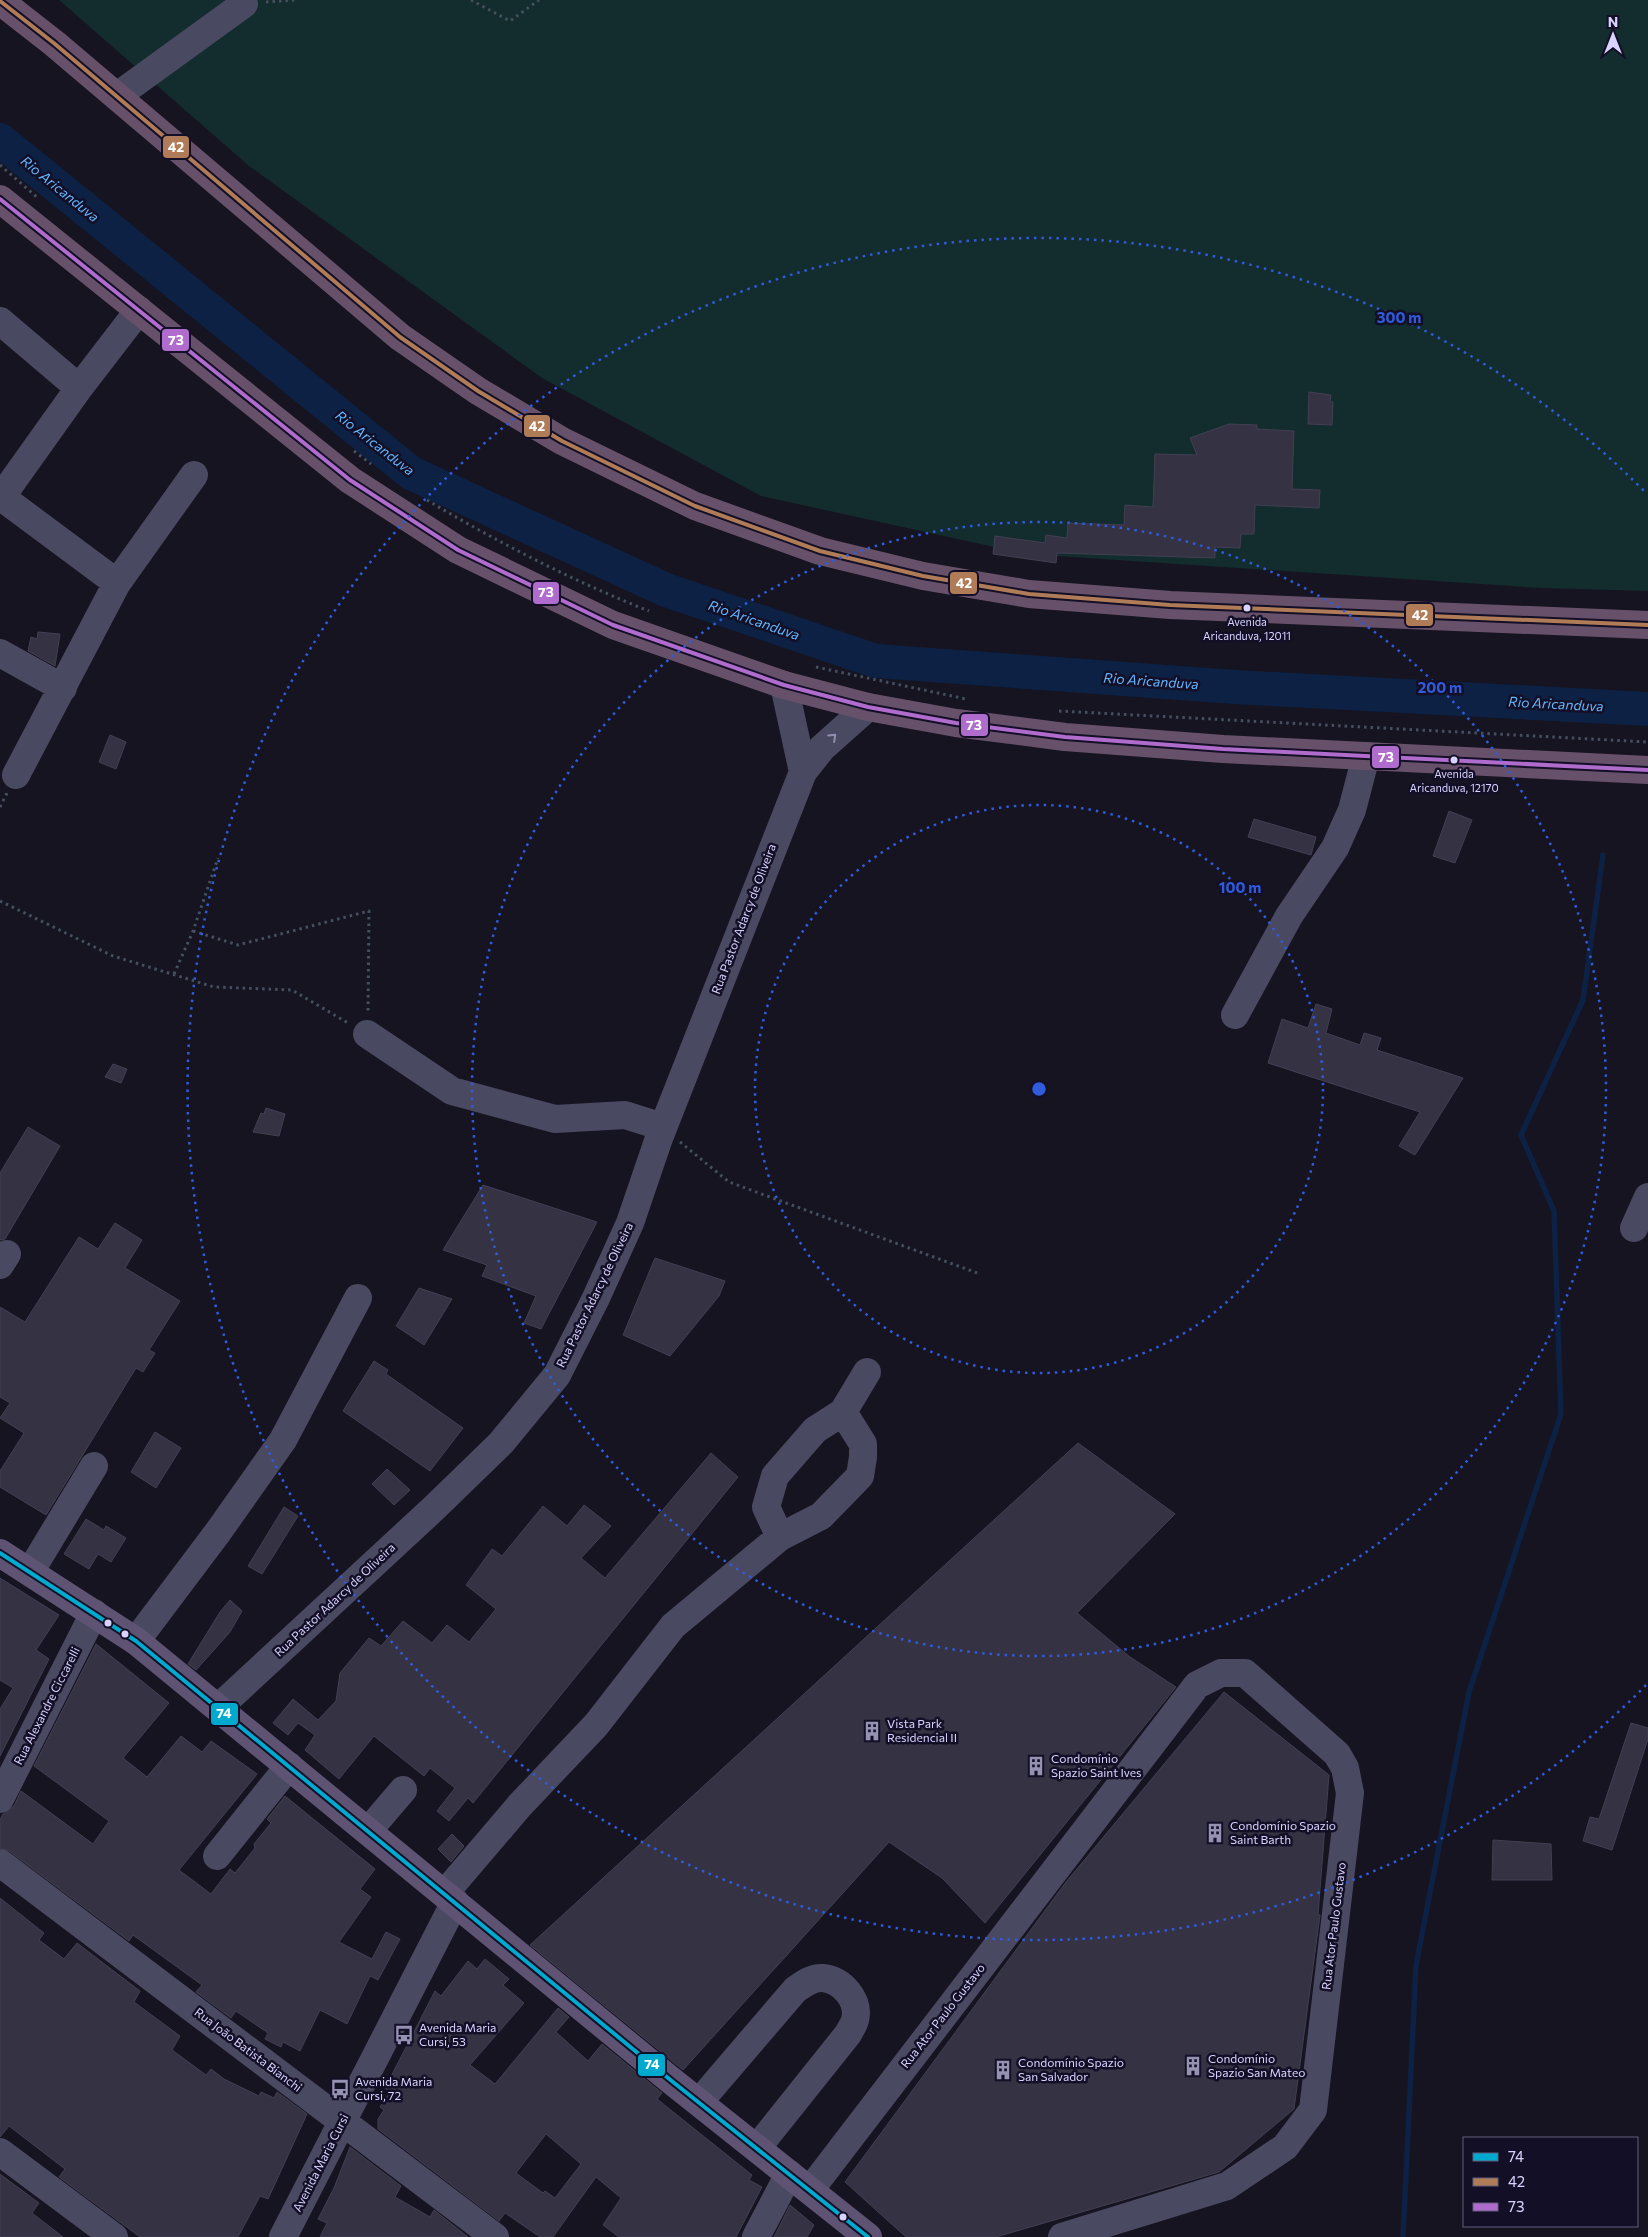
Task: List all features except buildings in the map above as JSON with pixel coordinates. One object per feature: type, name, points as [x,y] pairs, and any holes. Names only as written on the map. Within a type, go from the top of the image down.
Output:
[{"type":"highway","points":[[0,1],[56,44],[400,337],[478,391],[562,442],[695,506],[820,551],[923,576],[1029,594],[1170,605],[1648,625]]},
{"type":"highway","points":[[0,198],[350,480],[458,550],[612,625],[784,686],[868,707],[956,724],[1065,737],[1224,749],[1648,770]]},
{"type":"main road","points":[[0,1553],[136,1641],[868,2237]]},
{"type":"street","points":[[117,96],[244,4]]},
{"type":"street","points":[[116,583],[0,498],[79,388],[139,310]]},
{"type":"street","points":[[0,321],[79,388]]},
{"type":"street","points":[[16,775],[116,583],[194,475]]},
{"type":"street","points":[[0,652],[63,688]]},
{"type":"street","points":[[784,686],[803,772]]},
{"type":"street","name":"Rua Pastor Adarcy de Oliveira","points":[[218,1708],[501,1444],[557,1375],[596,1298],[630,1223],[663,1127],[803,772],[822,748],[868,707]]},
{"type":"street","points":[[1235,1015],[1289,916],[1335,848],[1352,810],[1366,756]]},
{"type":"street","points":[[368,1034],[452,1091],[555,1119],[625,1115],[663,1127]]},
{"type":"street","points":[[1634,1228],[1648,1198]]},
{"type":"street","points":[[136,1641],[218,1532],[283,1440],[358,1298]]},
{"type":"street","points":[[780,1537],[766,1507],[775,1476],[814,1430],[843,1412],[867,1372]]},
{"type":"street","name":"Avenida Maria Cursi","points":[[283,2237],[342,2121],[450,1898],[520,1805],[596,1725],[673,1626],[780,1537],[822,1516],[860,1476],[864,1457],[863,1444],[843,1412]]},
{"type":"street","points":[[30,1572],[94,1466]]},
{"type":"street","name":"Rua Alexandre Ciccarelli","points":[[0,1798],[94,1613]]},
{"type":"street","name":"Rua Ator Paulo Gustavo","points":[[756,2237],[1197,1685],[1220,1673],[1245,1673],[1338,1754],[1345,1768],[1350,1793],[1313,2110],[1285,2146],[1227,2186],[1062,2237]]},
{"type":"street","points":[[217,1856],[289,1766]]},
{"type":"street","points":[[368,1831],[403,1790]]},
{"type":"street","name":"Rua João Batista Bianchi","points":[[0,1863],[495,2237]]},
{"type":"street","points":[[700,2101],[795,1990],[808,1980],[823,1978],[843,1985],[855,2002],[856,2019],[848,2034],[757,2148]]},
{"type":"street","points":[[0,2152],[114,2237]]},
{"type":"path","points":[[244,4],[295,0]]},
{"type":"path","points":[[471,0],[510,21],[539,0]]},
{"type":"path","points":[[0,165],[44,203]]},
{"type":"path","points":[[346,446],[375,467]]},
{"type":"path","points":[[426,499],[472,527],[622,601],[650,612]]},
{"type":"path","points":[[810,666],[969,700]]},
{"type":"path","points":[[1052,710],[1648,742]]},
{"type":"path","points":[[174,974],[193,931],[218,858]]},
{"type":"path","points":[[0,901],[113,956],[214,987],[292,990],[368,1034],[369,911],[238,945],[193,931]]},
{"type":"path","points":[[663,1127],[729,1182],[980,1274]]},
{"type":"green space","points":[[59,0],[1648,0],[1648,591],[1541,588],[1026,554],[761,496],[542,378],[249,166]]},
{"type":"waterway","name":"Rio Aricanduva","points":[[0,140],[411,473],[666,590],[876,661],[1235,687],[1648,709]]},
{"type":"waterway","points":[[1403,2237],[1416,1965],[1469,1692],[1561,1414],[1554,1211],[1521,1135],[1583,1000],[1603,855]]},
{"type":"transit line","name":"42","points":[[0,1],[55,44],[400,337],[478,391],[562,441],[695,506],[820,551],[923,576],[1029,594],[1170,605],[1648,625]]},
{"type":"transit line","name":"73","points":[[0,199],[350,480],[458,550],[613,625],[784,685],[868,707],[956,723],[1065,737],[1223,749],[1648,770]]},
{"type":"transit line","name":"74","points":[[0,1553],[136,1641],[673,2082],[868,2237]]},
{"type":"place","name":"Avenida Aricanduva, 12011","points":[[1247,608]]},
{"type":"place","name":"Avenida Aricanduva, 12170","points":[[1454,760]]},
{"type":"place","name":"Vista Park Residencial II","points":[[872,1731]]},
{"type":"place","name":"Condomínio Spazio Saint Ives","points":[[1036,1766]]},
{"type":"place","name":"Condomínio Spazio Saint Barth","points":[[1215,1833]]},
{"type":"place","name":"Avenida Maria Cursi, 53","points":[[404,2035]]},
{"type":"place","name":"Condomínio Spazio San Mateo","points":[[1193,2066]]},
{"type":"place","name":"Condomínio Spazio San Salvador","points":[[1003,2070]]},
{"type":"place","name":"Avenida Maria Cursi, 72","points":[[340,2089]]}]
